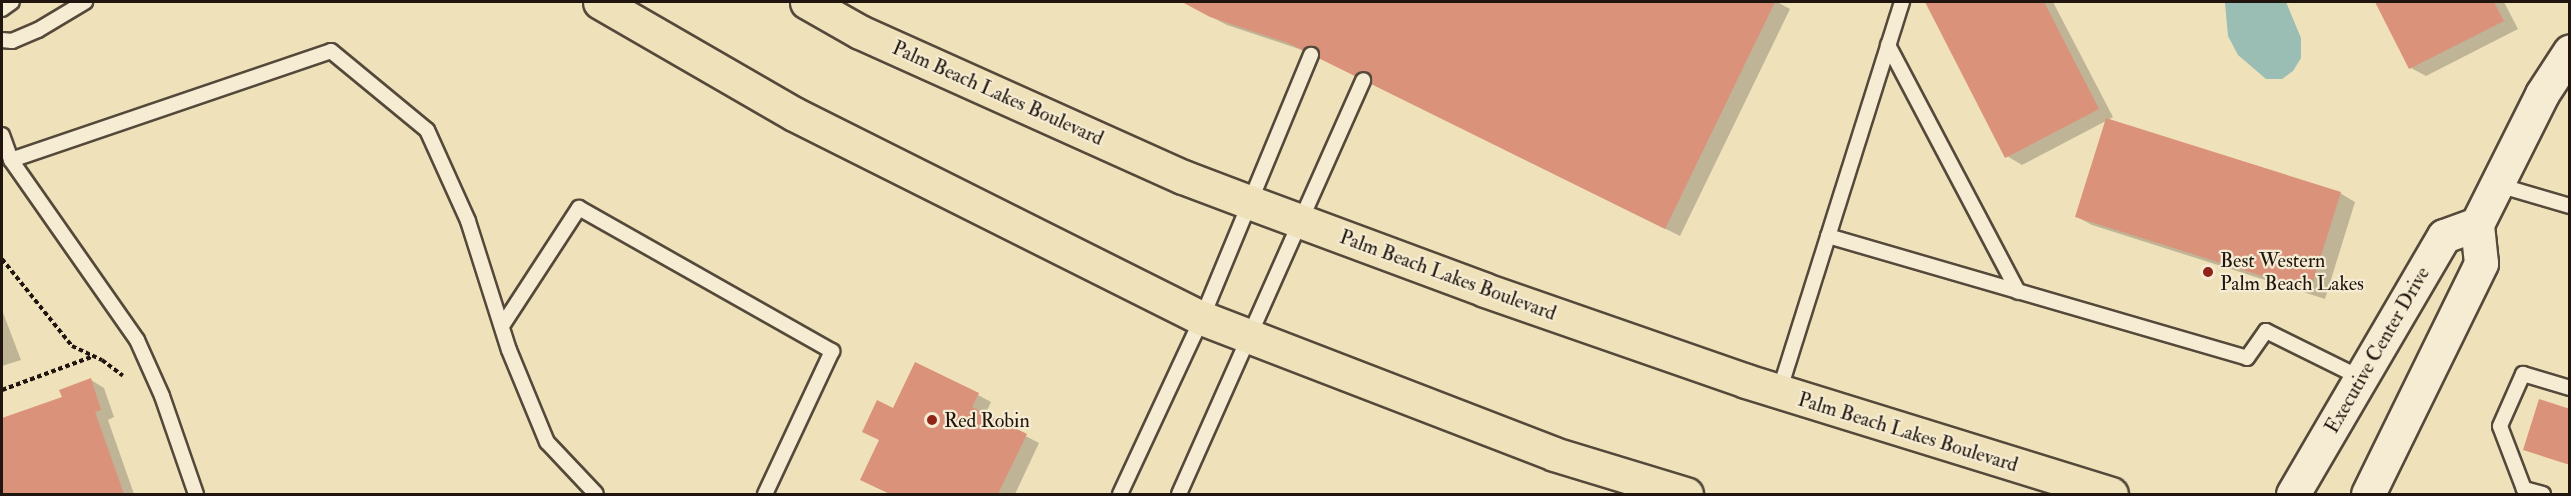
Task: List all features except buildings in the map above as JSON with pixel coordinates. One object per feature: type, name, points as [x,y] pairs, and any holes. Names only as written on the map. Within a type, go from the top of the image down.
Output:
[{"type":"main road","points":[[600,2],[794,114],[1202,318],[1248,338],[1554,454],[1686,495]]},
{"type":"main road","name":"Palm Beach Lakes Boulevard","points":[[807,2],[860,32],[1183,177],[1249,202],[1485,290],[1779,392],[2111,495]]},
{"type":"street","points":[[2368,495],[2481,263],[2477,224],[2542,94],[2570,51]]},
{"type":"street","name":"Executive Center Drive","points":[[2293,495],[2444,236],[2477,224]]},
{"type":"lane","points":[[2,9],[12,2]]},
{"type":"lane","points":[[2,40],[12,41],[38,30],[85,2]]},
{"type":"lane","points":[[1779,392],[1902,2]]},
{"type":"lane","points":[[1888,45],[2018,292]]},
{"type":"lane","points":[[11,160],[331,51],[427,130],[468,221],[502,326],[547,442],[596,495]]},
{"type":"lane","points":[[1120,495],[1202,318],[1311,55]]},
{"type":"lane","points":[[1179,495],[1363,81]]},
{"type":"lane","points":[[2,135],[11,160],[137,340],[162,396],[196,495]]},
{"type":"lane","points":[[2498,185],[2570,206]]},
{"type":"lane","points":[[502,326],[579,208],[832,351],[765,494]]},
{"type":"lane","points":[[1828,236],[2247,358],[2266,331],[2361,378]]},
{"type":"lane","points":[[2543,495],[2524,489],[2500,426],[2523,374],[2570,388]]},
{"type":"path","points":[[2,259],[72,346],[94,356],[122,374],[126,384]]},
{"type":"path","points":[[2,390],[94,356]]},
{"type":"water","points":[[2286,2],[2301,38],[2301,58],[2293,71],[2282,79],[2266,79],[2238,55],[2228,36],[2225,3]]},
{"type":"place","name":"Best Western Palm Beach Lakes","points":[[2208,272]]},
{"type":"place","name":"Red Robin","points":[[932,420]]}]
